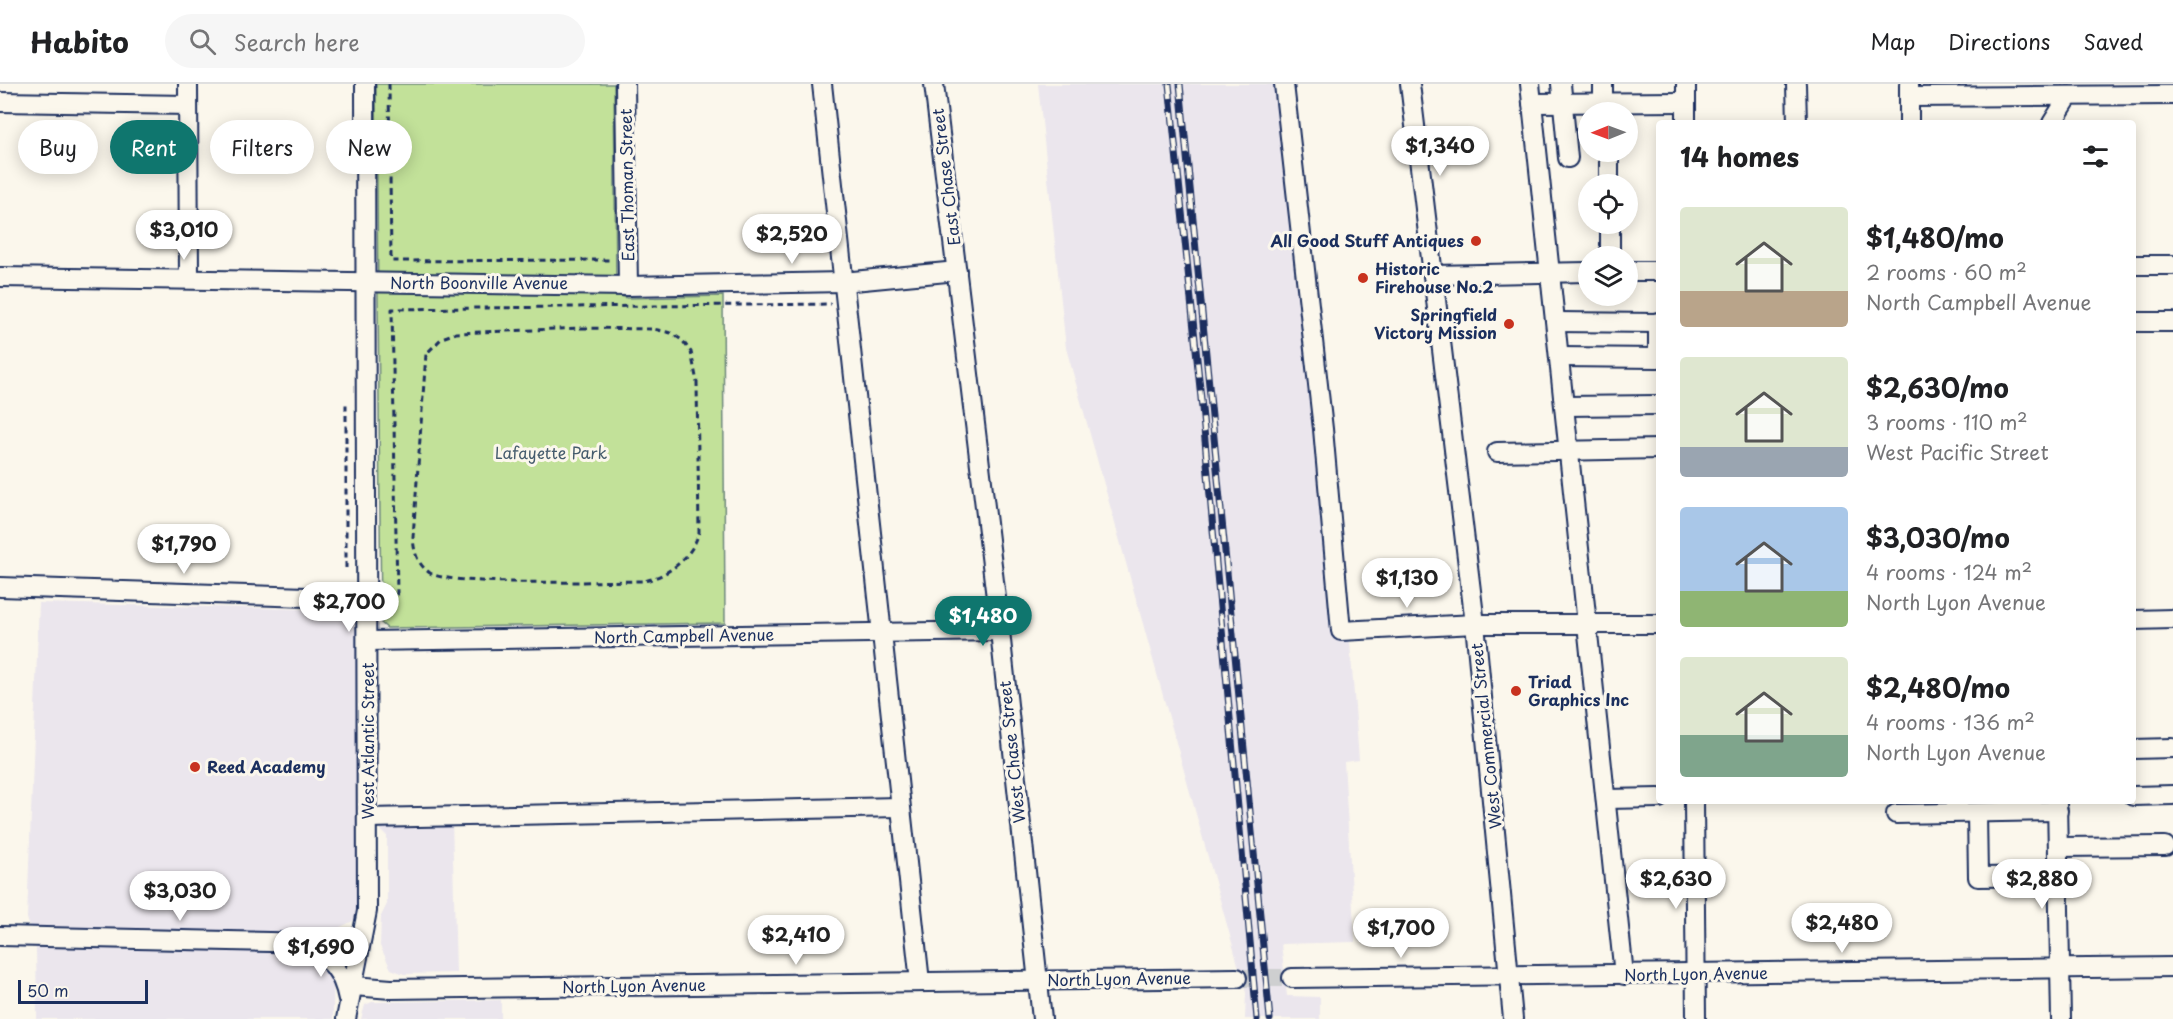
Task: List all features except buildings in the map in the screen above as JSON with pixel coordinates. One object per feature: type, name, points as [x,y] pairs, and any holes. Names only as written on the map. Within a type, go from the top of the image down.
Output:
[{"type":"street","points":[[188,84],[189,279]]},
{"type":"street","name":"West Atlantic Street","points":[[348,1012],[367,911],[365,84]]},
{"type":"street","name":"East Thoman Street","points":[[620,285],[625,84]]},
{"type":"street","points":[[822,84],[880,633],[920,982]]},
{"type":"street","name":"East Chase Street","points":[[934,84],[957,271]]},
{"type":"street","points":[[1284,84],[1323,429],[1341,631],[1475,624],[1656,624]]},
{"type":"street","name":"West Commercial Street","points":[[1410,84],[1475,624],[1511,976],[1513,1019]]},
{"type":"street","points":[[1530,84],[1624,975]]},
{"type":"street","points":[[1561,84],[1568,158]]},
{"type":"street","points":[[1603,84],[1606,102]]},
{"type":"street","points":[[1796,84],[1797,120]]},
{"type":"street","points":[[1909,120],[1909,91],[2173,95]]},
{"type":"street","points":[[2055,120],[2080,92]]},
{"type":"street","points":[[1631,102],[1686,93],[1686,120]]},
{"type":"street","points":[[0,102],[189,105]]},
{"type":"street","points":[[1532,104],[1578,104]]},
{"type":"street","points":[[2136,265],[2173,265]]},
{"type":"street","name":"North Boonville Avenue","points":[[0,277],[367,281],[391,284],[620,285],[843,282],[957,271]]},
{"type":"street","name":"West Chase Street","points":[[957,271],[1000,631],[1036,981],[1042,1019]]},
{"type":"street","points":[[1638,271],[1656,271]]},
{"type":"street","points":[[1433,275],[1578,272]]},
{"type":"street","points":[[1556,322],[1656,322]]},
{"type":"street","points":[[2136,322],[2173,322]]},
{"type":"street","points":[[1560,357],[1656,358]]},
{"type":"street","points":[[1565,406],[1656,405]]},
{"type":"street","points":[[1497,452],[1656,449]]},
{"type":"street","points":[[0,587],[366,599]]},
{"type":"street","points":[[2136,620],[2173,619]]},
{"type":"street","name":"North Campbell Avenue","points":[[367,641],[1000,631]]},
{"type":"street","points":[[2136,749],[2173,748]]},
{"type":"street","points":[[2136,796],[2173,795]]},
{"type":"street","points":[[1606,799],[1656,798]]},
{"type":"street","points":[[1694,804],[1696,1019]]},
{"type":"street","points":[[1896,814],[1977,813],[2057,806],[2061,1019]]},
{"type":"street","points":[[368,818],[900,807]]},
{"type":"street","points":[[1977,813],[1978,877],[2059,876]]},
{"type":"street","points":[[2058,847],[2166,846]]},
{"type":"street","points":[[0,936],[359,944]]},
{"type":"street","points":[[307,943],[332,962],[344,978],[348,1012]]},
{"type":"street","name":"North Lyon Avenue","points":[[1292,978],[2173,967]]},
{"type":"street","name":"North Lyon Avenue","points":[[354,986],[391,989],[1237,978]]},
{"type":"path","points":[[389,84],[391,261],[612,260],[620,285],[612,307]]},
{"type":"path","points":[[381,616],[397,594],[392,309],[833,304]]},
{"type":"path","points":[[582,328],[654,329],[671,333],[682,340],[695,363],[697,393],[699,532],[696,544],[687,556],[657,578],[644,581],[461,580],[431,573],[422,566],[414,550],[423,367],[426,354],[442,338],[456,333],[582,328]]},
{"type":"path","points":[[346,395],[346,568]]},
{"type":"shaded area","points":[[1038,84],[1295,84],[1347,604],[1359,760],[1344,762],[1355,942],[1281,944],[1287,996],[1320,997],[1320,1019],[1245,1019],[1246,993],[1066,348]]},
{"type":"shaded area","name":"Reed Academy","points":[[39,603],[341,610],[354,618],[357,624],[357,909],[353,921],[334,930],[333,1019],[37,1019],[36,947],[27,918]]},
{"type":"shaded area","points":[[452,820],[456,973],[404,974],[391,969],[380,946],[381,916],[387,904],[387,836],[381,830],[380,822]]},
{"type":"shaded area","points":[[501,1000],[501,1019],[361,1019],[365,1005],[372,1002]]},
{"type":"green space","name":"Lafayette Park","points":[[376,84],[614,84],[616,286],[620,296],[627,298],[723,296],[725,623],[387,628],[381,623],[377,174],[412,174],[412,120],[376,120]]},
{"type":"tunnel","points":[[1237,978],[1292,978]]},
{"type":"railway","points":[[1169,84],[1203,418],[1257,1019]]},
{"type":"railway","points":[[1180,84],[1270,1019]]},
{"type":"place","name":"All Good Stuff Antiques","points":[[1476,241]]},
{"type":"place","name":"Historic Firehouse No.2","points":[[1363,278]]},
{"type":"place","name":"Springfield Victory Mission","points":[[1509,324]]},
{"type":"place","name":"Triad Graphics Inc","points":[[1516,691]]},
{"type":"place","name":"Reed Academy","points":[[195,767]]}]
